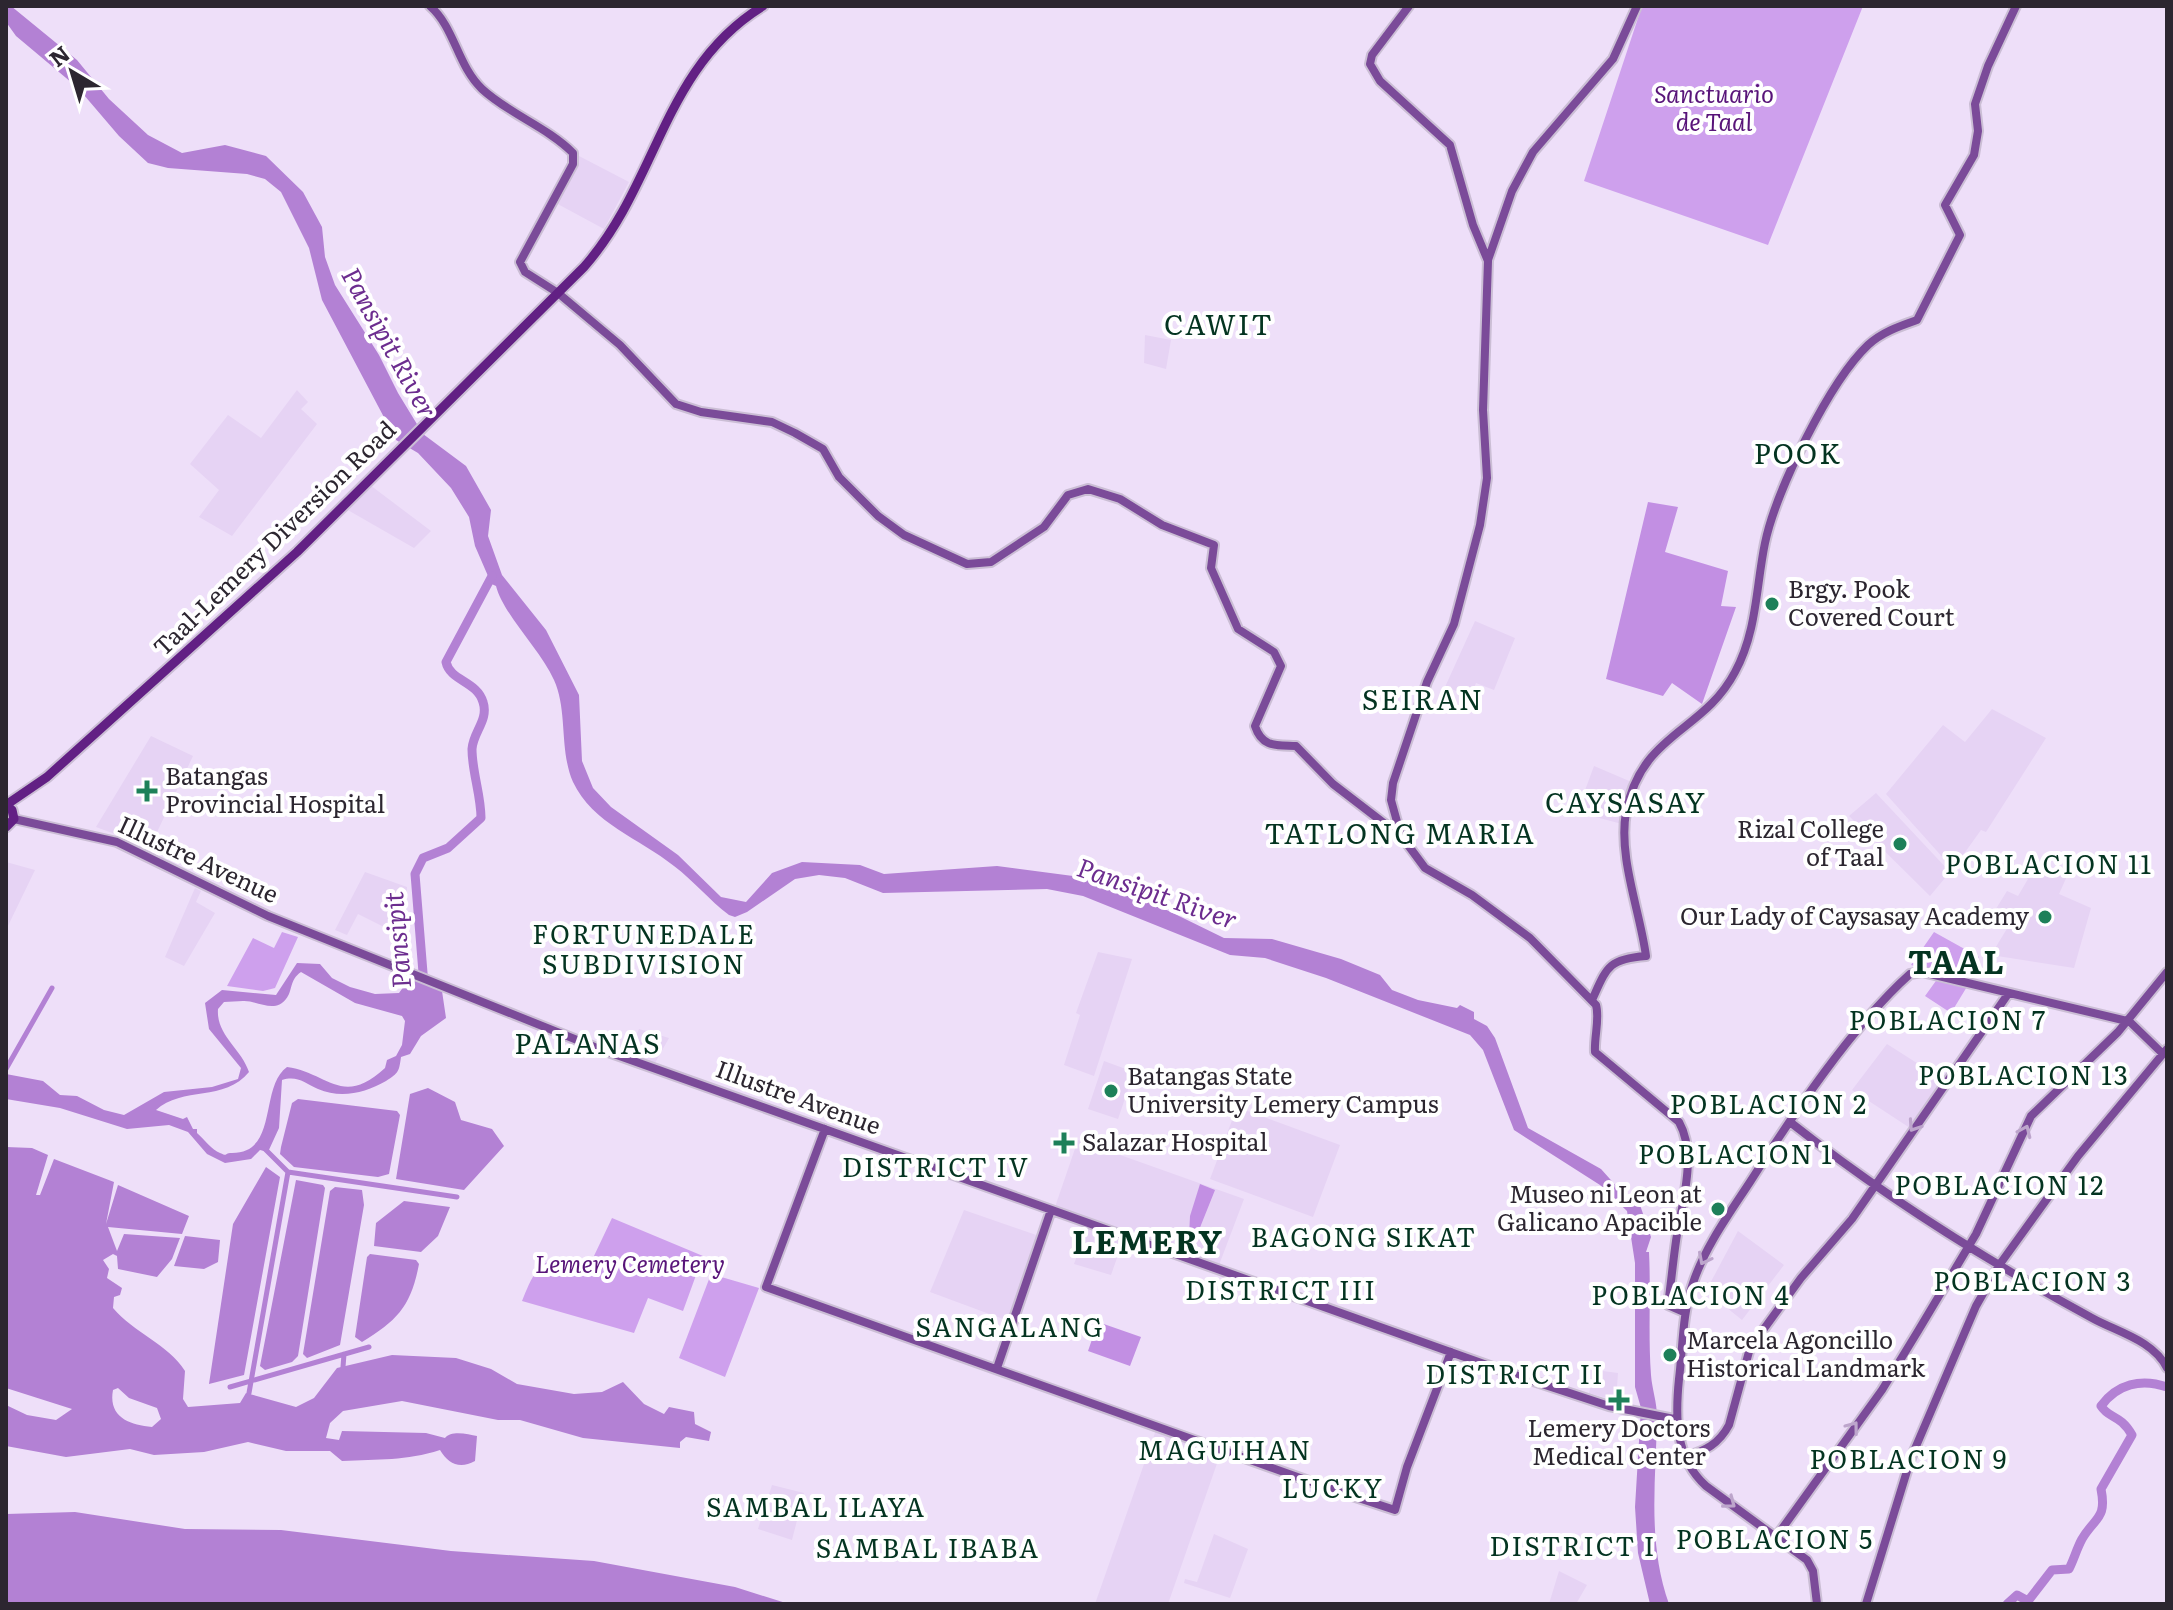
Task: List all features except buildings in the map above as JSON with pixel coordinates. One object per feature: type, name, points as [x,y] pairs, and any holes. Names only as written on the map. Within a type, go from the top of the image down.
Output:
[{"type":"main road","name":"Taal-Lemery Diversion Road","points":[[9,816],[32,789],[236,608],[594,255],[618,222],[699,62],[730,29],[763,6]]},
{"type":"street","points":[[430,6],[444,19],[460,58],[483,89],[573,153],[573,164],[520,262],[525,272],[558,293],[620,345],[676,404],[701,412],[772,422],[795,433],[823,449],[839,477],[878,516],[904,535],[967,564],[991,562],[1044,527],[1068,495],[1088,489],[1120,499],[1154,521],[1214,545],[1211,568],[1238,629],[1274,652],[1281,666],[1255,726],[1260,739],[1274,746],[1296,746],[1333,784],[1402,837],[1425,868],[1480,900],[1530,938],[1592,1000],[1599,1013],[1594,1029],[1595,1052],[1665,1107],[1683,1130],[1687,1200],[1676,1237],[1668,1305],[1684,1312]]},
{"type":"street","points":[[1409,6],[1372,55],[1370,64],[1380,81],[1450,145],[1473,225],[1488,261]]},
{"type":"street","points":[[1402,837],[1391,800],[1393,783],[1427,682],[1454,624],[1487,478],[1483,410],[1488,261],[1512,191],[1533,152],[1613,59],[1637,6]]},
{"type":"street","points":[[1592,1000],[1606,969],[1623,958],[1646,956],[1625,831],[1631,793],[1649,756],[1722,696],[1736,671],[1746,650],[1766,540],[1783,488],[1820,415],[1868,345],[1889,330],[1917,320],[1943,274],[1960,235],[1945,205],[1974,155],[1978,131],[1975,104],[1988,66],[2016,6]]},
{"type":"street","name":"Illustre Avenue","points":[[9,816],[117,842],[268,916],[434,980],[597,1048],[1451,1352],[1609,1406],[1669,1418]]},
{"type":"street","points":[[1817,1604],[1813,1571],[1807,1560],[1692,1473],[1669,1418],[1684,1312],[1694,1279],[1715,1237],[1790,1122],[1849,1044],[1910,974],[1922,972],[2128,1021],[2165,1052],[2078,1156],[2000,1264],[1955,1350],[1911,1458],[1866,1604]]},
{"type":"street","points":[[1776,1537],[1882,1390],[1971,1244],[2031,1116],[2128,1021],[2167,972]]},
{"type":"street","points":[[1685,1457],[1706,1449],[1723,1436],[1729,1425],[1750,1348],[1876,1183],[2008,994]]},
{"type":"street","points":[[1790,1122],[2000,1264],[2140,1342],[2167,1368]]},
{"type":"street","points":[[825,1129],[766,1287],[1395,1510],[1407,1467],[1451,1352]]},
{"type":"street","points":[[997,1368],[1051,1210]]},
{"type":"shaded area","points":[[6,6],[11,6],[77,60],[109,99],[148,135],[182,153],[225,145],[266,156],[303,192],[322,227],[325,257],[335,285],[379,355],[398,393],[423,434],[466,466],[491,510],[488,536],[502,575],[546,630],[579,695],[582,761],[593,788],[611,807],[678,855],[721,897],[746,902],[772,873],[802,862],[860,865],[884,874],[997,866],[1073,876],[1136,895],[1224,938],[1272,939],[1341,959],[1380,975],[1392,990],[1418,1000],[1457,1008],[1460,1005],[1474,1012],[1474,1019],[1487,1026],[1495,1038],[1528,1128],[1601,1169],[1627,1198],[1640,1205],[1651,1237],[1646,1252],[1649,1252],[1651,1375],[1657,1417],[1655,1534],[1669,1604],[1650,1604],[1638,1553],[1635,1507],[1641,1408],[1635,1387],[1635,1263],[1627,1211],[1600,1185],[1514,1130],[1483,1050],[1470,1035],[1326,978],[1265,958],[1230,955],[1083,896],[1047,889],[883,893],[845,878],[819,875],[795,879],[747,912],[735,917],[729,915],[681,872],[605,820],[582,797],[569,770],[561,705],[554,680],[506,608],[496,586],[485,581],[488,576],[475,546],[469,517],[451,488],[418,453],[396,440],[322,300],[309,248],[281,192],[265,179],[247,174],[168,168],[148,163],[119,136],[78,88],[16,36],[6,22]]},
{"type":"shaded area","points":[[579,156],[629,182],[604,229],[554,202]]},
{"type":"shaded area","points":[[1145,335],[1171,340],[1166,369],[1144,363]]},
{"type":"shaded area","points":[[297,390],[308,402],[301,409],[317,424],[232,536],[199,517],[219,490],[190,464],[228,415],[261,438]]},
{"type":"shaded area","points":[[370,485],[431,531],[414,548],[346,509]]},
{"type":"shaded area","points":[[1648,502],[1678,507],[1665,552],[1728,571],[1721,606],[1736,607],[1702,704],[1672,683],[1663,696],[1606,679]]},
{"type":"shaded area","points":[[1475,621],[1515,638],[1494,690],[1476,683],[1471,696],[1445,687]]},
{"type":"shaded area","points":[[1992,709],[2046,738],[1986,832],[1981,830],[1953,869],[1886,794],[1943,725],[1965,742]]},
{"type":"shaded area","name":"Batangas Provincial Hospital","points":[[151,736],[193,756],[150,847],[96,827]]},
{"type":"shaded area","points":[[1594,766],[1634,783],[1622,824],[1577,812]]},
{"type":"shaded area","name":"Rizal College of Taal","points":[[1876,793],[1950,872],[1930,896],[1849,816]]},
{"type":"shaded area","name":"Our Lady of Caysasay Academy","points":[[2028,859],[2067,876],[2059,894],[2091,908],[2074,968],[1991,955],[2011,922],[1994,912],[2007,891],[2018,896],[2028,879],[2019,873]]},
{"type":"shaded area","points":[[6,862],[35,870],[6,930]]},
{"type":"shaded area","points":[[365,872],[407,887],[406,920],[400,935],[358,914],[347,935],[335,930]]},
{"type":"shaded area","points":[[195,888],[201,891],[196,902],[215,913],[184,966],[165,957]]},
{"type":"shaded area","points":[[1098,952],[1132,959],[1094,1076],[1064,1065],[1080,1015],[1076,1013]]},
{"type":"shaded area","points":[[297,963],[320,964],[332,978],[375,994],[399,993],[410,978],[442,991],[446,1018],[421,1036],[410,1054],[401,1057],[394,1076],[370,1089],[335,1094],[297,1079],[282,1080],[279,1128],[268,1152],[260,1150],[251,1159],[225,1163],[207,1154],[188,1132],[169,1125],[127,1129],[60,1108],[6,1099],[6,1074],[43,1081],[60,1095],[77,1096],[104,1110],[124,1115],[164,1092],[212,1087],[238,1079],[241,1068],[209,1029],[205,1003],[222,990],[276,995]],"holes":[[[301,972],[355,1003],[402,1016],[405,1021],[402,1045],[396,1056],[387,1060],[385,1068],[370,1080],[346,1087],[287,1067],[273,1089],[263,1131],[247,1150],[225,1155],[220,1153],[197,1133],[197,1129],[193,1129],[187,1117],[183,1119],[156,1110],[178,1098],[228,1087],[249,1072],[218,1018],[218,1009],[224,1002],[248,1001],[276,1006],[286,999]]]},
{"type":"shaded area","points":[[639,1029],[669,1038],[655,1063],[628,1053]]},
{"type":"shaded area","points":[[1887,1044],[1942,1079],[1910,1128],[1852,1090]]},
{"type":"shaded area","name":"Batangas State University Lemery Campus","points":[[1104,1061],[1134,1072],[1118,1119],[1088,1109]]},
{"type":"shaded area","points":[[428,1088],[455,1102],[461,1120],[492,1129],[504,1146],[464,1190],[396,1179],[410,1094]]},
{"type":"shaded area","points":[[298,1099],[397,1111],[400,1115],[389,1174],[378,1177],[294,1167],[280,1154],[292,1103]]},
{"type":"shaded area","points":[[1237,1107],[1340,1145],[1313,1217],[1210,1179]]},
{"type":"shaded area","points":[[1078,1140],[1244,1199],[1219,1265],[1055,1207]]},
{"type":"shaded area","points":[[6,1147],[32,1148],[48,1155],[36,1195],[40,1195],[54,1159],[114,1182],[106,1224],[118,1185],[189,1216],[182,1234],[108,1227],[117,1251],[124,1234],[180,1238],[172,1259],[157,1277],[118,1269],[117,1256],[113,1254],[103,1260],[109,1269],[107,1278],[122,1288],[120,1295],[114,1297],[113,1308],[170,1353],[185,1371],[183,1399],[188,1407],[240,1403],[246,1393],[296,1407],[314,1398],[337,1368],[392,1355],[456,1358],[491,1369],[517,1384],[574,1394],[602,1392],[623,1382],[644,1404],[664,1414],[669,1407],[694,1412],[695,1424],[711,1432],[709,1441],[686,1437],[680,1442],[680,1448],[583,1438],[520,1420],[498,1420],[402,1401],[343,1411],[330,1423],[326,1438],[339,1440],[342,1431],[426,1433],[445,1438],[455,1433],[469,1434],[477,1436],[475,1461],[464,1465],[454,1464],[440,1450],[404,1458],[342,1461],[330,1451],[286,1451],[248,1442],[204,1452],[154,1455],[130,1449],[66,1457],[6,1446],[6,1405],[27,1415],[56,1420],[72,1409],[6,1388]],"holes":[[[118,1388],[129,1398],[157,1408],[161,1419],[152,1427],[128,1422],[114,1407],[113,1390]]]},
{"type":"shaded area","points":[[266,1167],[280,1177],[244,1375],[209,1384],[233,1224]]},
{"type":"shaded area","points":[[296,1180],[325,1188],[298,1356],[292,1362],[265,1370],[260,1366]]},
{"type":"shaded area","points":[[1200,1184],[1215,1190],[1195,1240],[1189,1237],[1190,1216]]},
{"type":"shaded area","points":[[335,1187],[362,1190],[364,1205],[340,1345],[307,1358],[303,1354],[330,1191]]},
{"type":"shaded area","points":[[404,1201],[450,1207],[438,1236],[421,1252],[374,1246],[376,1223]]},
{"type":"shaded area","points":[[964,1210],[1042,1237],[1011,1322],[930,1292]]},
{"type":"shaded area","points":[[1087,1229],[1123,1241],[1111,1275],[1074,1264]]},
{"type":"shaded area","points":[[1738,1231],[1784,1265],[1742,1320],[1706,1291]]},
{"type":"shaded area","points":[[185,1236],[220,1240],[218,1262],[204,1269],[174,1266]]},
{"type":"shaded area","points":[[370,1254],[416,1260],[419,1264],[412,1291],[401,1310],[394,1319],[362,1342],[355,1337],[367,1257]]},
{"type":"shaded area","points":[[1098,1322],[1141,1337],[1130,1366],[1088,1351]]},
{"type":"shaded area","points":[[1595,1370],[1618,1373],[1616,1401],[1589,1393]]},
{"type":"shaded area","points":[[1157,1427],[1221,1452],[1168,1604],[1095,1604]]},
{"type":"shaded area","points":[[772,1485],[804,1493],[792,1540],[758,1529]]},
{"type":"shaded area","points":[[75,1512],[185,1529],[281,1530],[451,1551],[594,1561],[735,1587],[789,1604],[6,1604],[6,1514]]},
{"type":"shaded area","points":[[1214,1534],[1248,1549],[1230,1598],[1184,1583],[1185,1579],[1197,1582]]},
{"type":"shaded area","points":[[1559,1571],[1587,1585],[1576,1604],[1549,1604]]},
{"type":"green space","name":"Sanctuario de Taal","points":[[1642,6],[1863,6],[1768,245],[1584,181]]},
{"type":"green space","points":[[282,932],[298,937],[275,988],[263,991],[227,986],[253,938],[274,948]]},
{"type":"green space","points":[[1934,932],[1979,957],[1967,980],[1911,965]]},
{"type":"green space","points":[[1938,978],[1968,985],[1951,1013],[1925,996]]},
{"type":"green space","name":"Lemery Cemetery","points":[[612,1218],[703,1256],[683,1311],[648,1298],[634,1333],[522,1301],[533,1276],[544,1264],[559,1261],[569,1265],[593,1258]]},
{"type":"green space","name":"Lemery Cemetery","points":[[711,1274],[759,1288],[725,1377],[679,1358]]},
{"type":"waterway","name":"Pansipit","points":[[424,985],[415,874],[423,858],[448,848],[481,818],[472,749],[484,715],[483,702],[475,690],[448,668],[446,662],[492,576]]},
{"type":"waterway","points":[[6,1069],[52,988]]},
{"type":"waterway","points":[[263,1147],[288,1172],[457,1197]]},
{"type":"waterway","points":[[249,1393],[288,1172]]},
{"type":"waterway","points":[[230,1387],[369,1347]]},
{"type":"waterway","points":[[343,1367],[344,1354]]},
{"type":"waterway","points":[[2007,1604],[2017,1595],[2028,1601],[2052,1570],[2069,1569],[2082,1539],[2099,1517],[2101,1489],[2132,1435],[2123,1423],[2101,1406],[2114,1392],[2130,1385],[2148,1383],[2167,1387]]},
{"type":"place","name":"Brgy. Pook Covered Court","points":[[1772,604]]},
{"type":"place","name":"Batangas Provincial Hospital","points":[[147,791]]},
{"type":"place","name":"Rizal College of Taal","points":[[1900,844]]},
{"type":"place","name":"Our Lady of Caysasay Academy","points":[[2045,917]]},
{"type":"place","name":"Batangas State University Lemery Campus","points":[[1111,1091]]},
{"type":"place","name":"Salazar Hospital","points":[[1064,1143]]},
{"type":"place","name":"Museo ni Leon at Galicano Apacible","points":[[1718,1209]]},
{"type":"place","name":"Marcela Agoncillo Historical Landmark","points":[[1670,1355]]},
{"type":"place","name":"Lemery Doctors Medical Center","points":[[1619,1400]]},
{"type":"district","name":"CAWIT","points":[[1219,325]]},
{"type":"district","name":"POOK","points":[[1798,454]]},
{"type":"district","name":"SEIRAN","points":[[1423,700]]},
{"type":"district","name":"CAYSASAY","points":[[1626,803]]},
{"type":"district","name":"TATLONG MARIA","points":[[1400,834]]},
{"type":"district","name":"POBLACION 11","points":[[2049,865]]},
{"type":"district","name":"FORTUNEDALE SUBDIVISION","points":[[644,950]]},
{"type":"district","name":"TAAL","points":[[1957,963]]},
{"type":"district","name":"POBLACION 7","points":[[1948,1021]]},
{"type":"district","name":"PALANAS","points":[[588,1044]]},
{"type":"district","name":"POBLACION 13","points":[[2024,1076]]},
{"type":"district","name":"POBLACION 2","points":[[1769,1105]]},
{"type":"district","name":"POBLACION 1","points":[[1736,1155]]},
{"type":"district","name":"DISTRICT IV","points":[[936,1168]]},
{"type":"district","name":"POBLACION 12","points":[[2000,1186]]},
{"type":"district","name":"BAGONG SIKAT","points":[[1364,1238]]},
{"type":"district","name":"LEMERY","points":[[1148,1243]]},
{"type":"district","name":"POBLACION 3","points":[[2033,1282]]},
{"type":"district","name":"DISTRICT III","points":[[1281,1291]]},
{"type":"district","name":"POBLACION 4","points":[[1691,1296]]},
{"type":"district","name":"SANGALANG","points":[[1010,1328]]},
{"type":"district","name":"DISTRICT II","points":[[1515,1375]]},
{"type":"district","name":"MAGUIHAN","points":[[1225,1451]]},
{"type":"district","name":"POBLACION 9","points":[[1909,1460]]},
{"type":"district","name":"LUCKY","points":[[1333,1489]]},
{"type":"district","name":"SAMBAL ILAYA","points":[[816,1508]]},
{"type":"district","name":"POBLACION 5","points":[[1775,1540]]},
{"type":"district","name":"DISTRICT I","points":[[1573,1547]]},
{"type":"district","name":"SAMBAL IBABA","points":[[928,1549]]},
{"type":"water label","name":"Pansipit River","points":[[389,343]]},
{"type":"water label","name":"Pansipit River","points":[[1157,894]]}]
